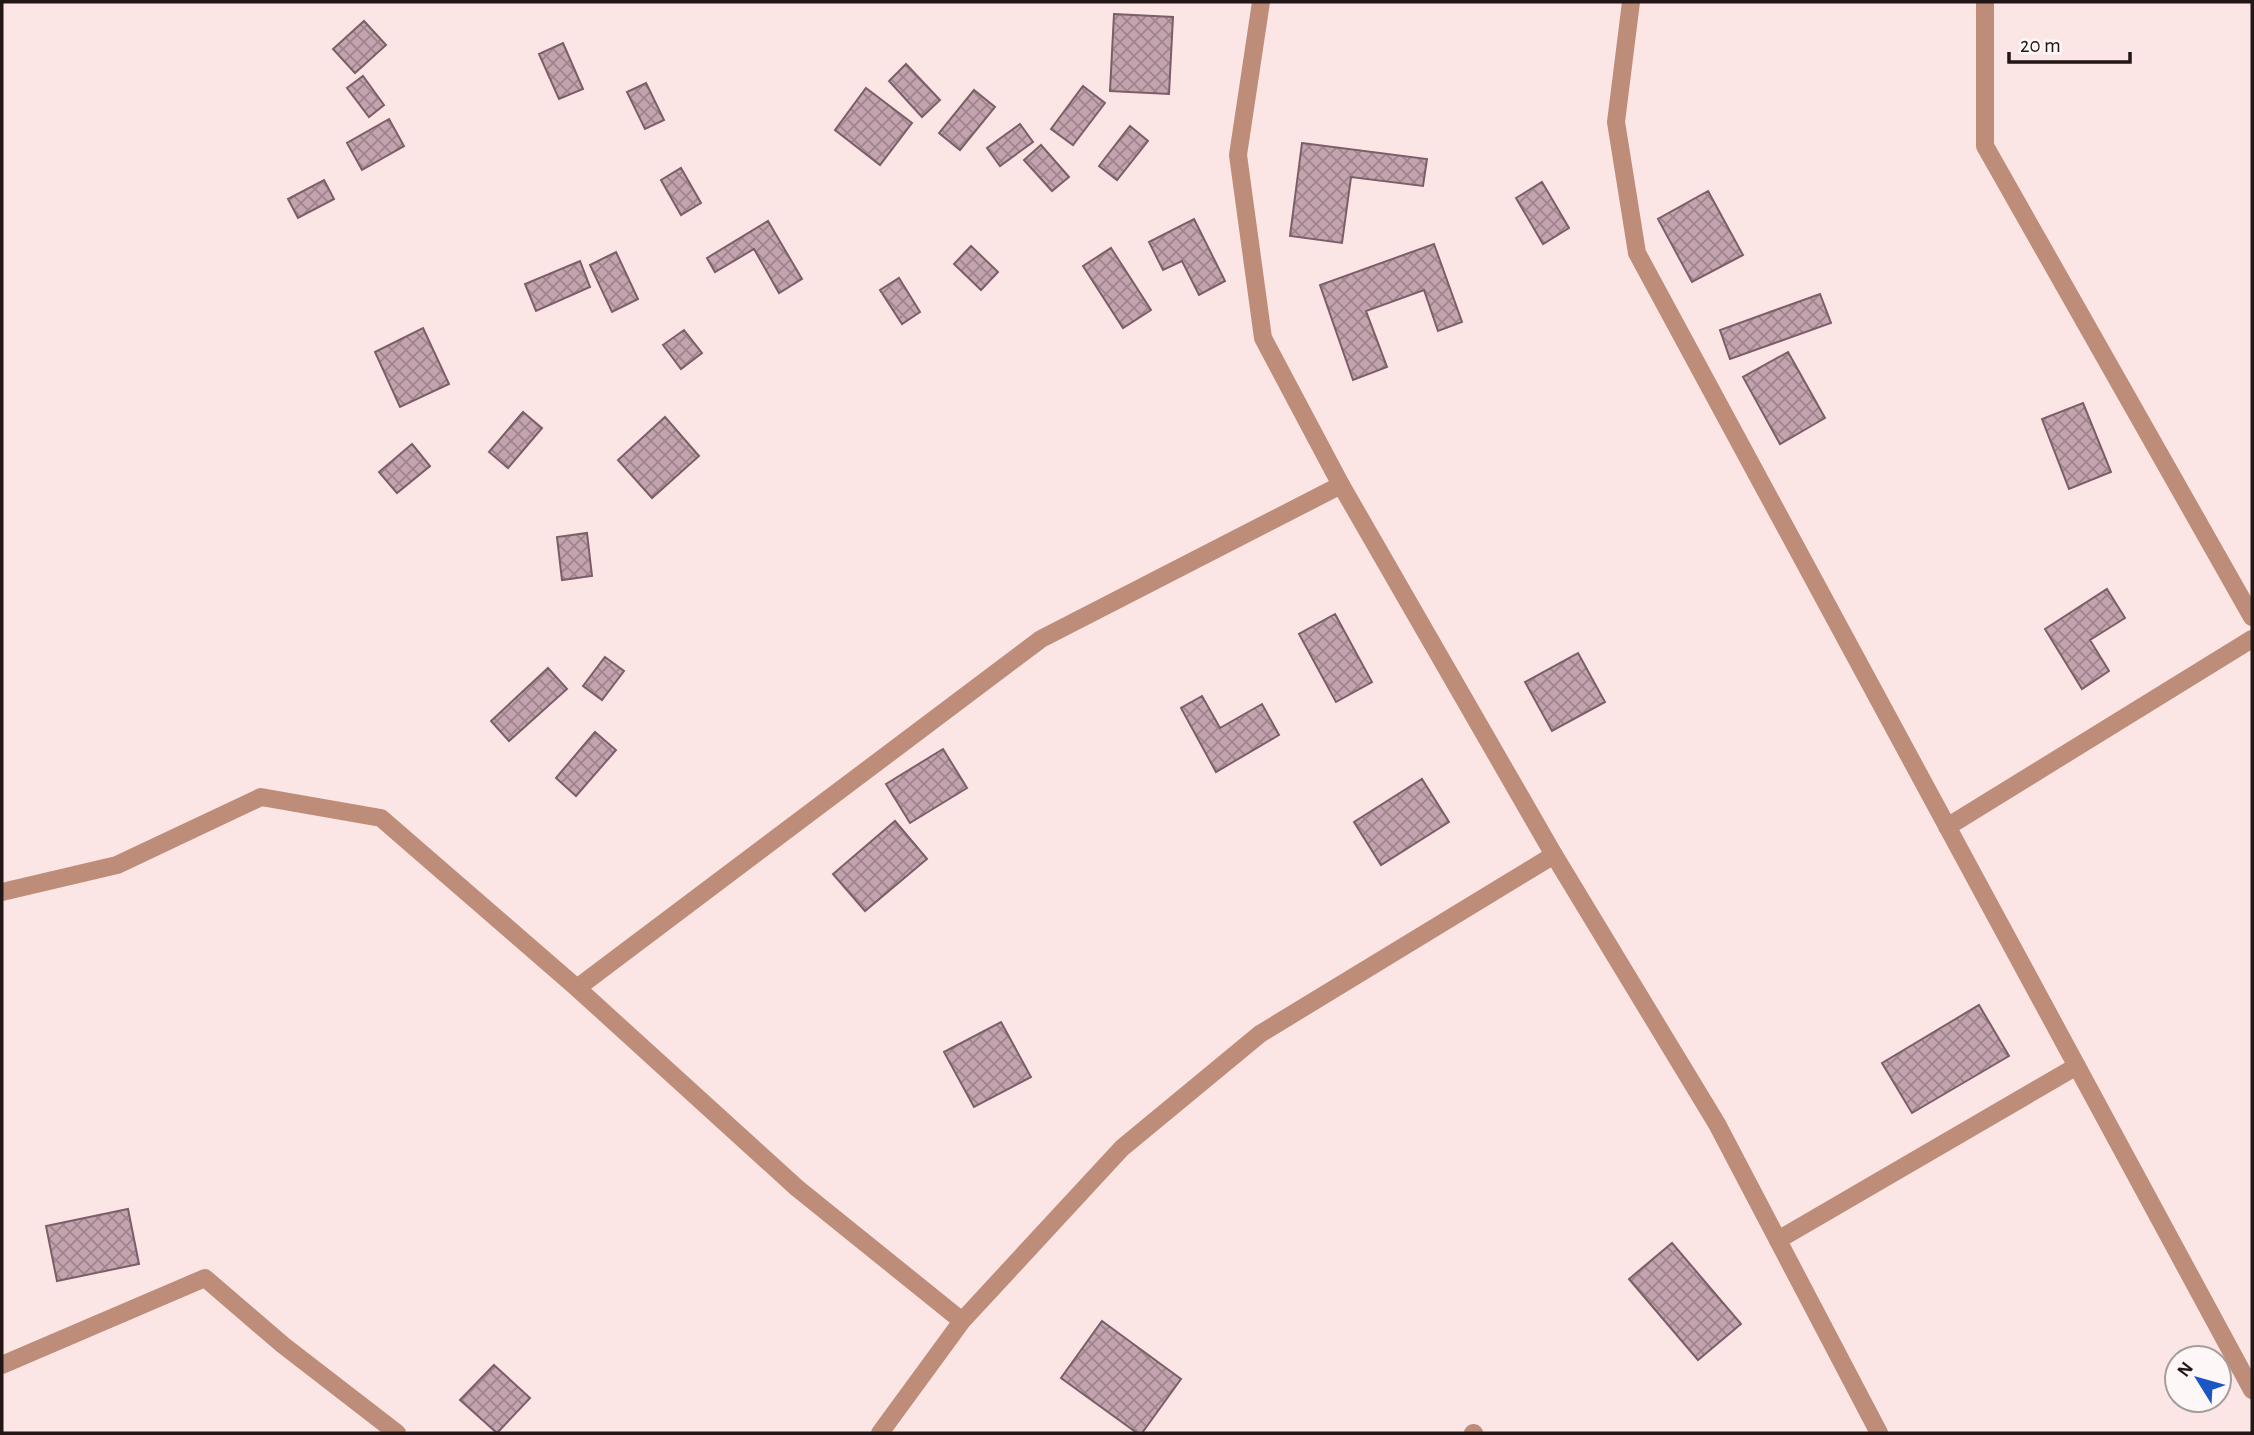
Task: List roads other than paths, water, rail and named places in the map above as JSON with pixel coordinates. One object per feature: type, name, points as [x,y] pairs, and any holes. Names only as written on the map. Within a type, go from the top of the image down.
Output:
[{"type":"street","points":[[1261,2],[1238,155],[1263,338],[1341,485],[1554,855],[1717,1124],[1879,1433]]},
{"type":"street","points":[[1631,2],[1616,122],[1637,253],[2252,1390]]},
{"type":"street","points":[[1985,2],[1985,146],[2252,617]]},
{"type":"street","points":[[577,988],[1041,639],[1341,485]]},
{"type":"street","points":[[1947,827],[2252,639]]},
{"type":"street","points":[[2,892],[117,865],[261,797],[381,818],[577,988],[797,1188],[962,1321]]},
{"type":"street","points":[[880,1433],[962,1321],[1122,1148],[1260,1034],[1554,855]]},
{"type":"street","points":[[1778,1240],[2077,1066]]},
{"type":"street","points":[[2,1364],[205,1278],[283,1345],[397,1433]]}]
